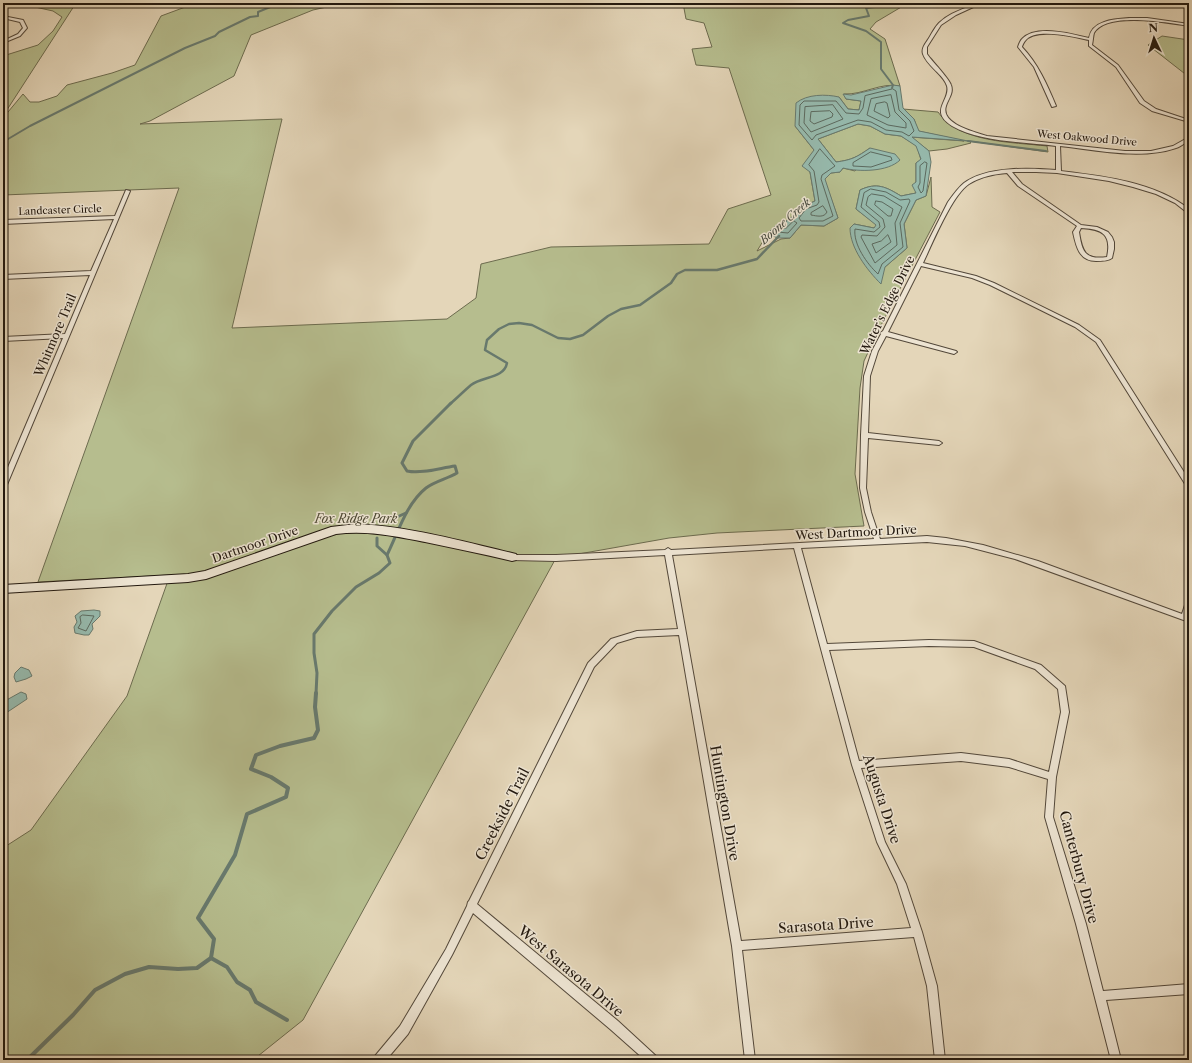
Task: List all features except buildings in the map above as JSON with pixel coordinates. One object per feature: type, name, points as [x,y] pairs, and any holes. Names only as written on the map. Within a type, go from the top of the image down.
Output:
[{"type":"street","name":"West Oakwood Drive","points":[[980,3],[955,14],[940,24],[925,46],[928,59],[944,76],[949,84],[950,91],[943,107],[943,112],[946,117],[961,128],[981,135],[1125,152],[1150,152],[1175,147],[1189,138]]},
{"type":"street","points":[[3,17],[22,21],[25,28],[19,35],[3,42]]},
{"type":"street","points":[[1189,25],[1127,18],[1107,21],[1094,29],[1090,39],[1090,45],[1117,66],[1142,102],[1154,110],[1189,121]]},
{"type":"street","points":[[1054,106],[1041,75],[1030,57],[1020,48],[1024,39],[1034,33],[1046,32],[1090,39]]},
{"type":"street","points":[[1058,145],[1060,173]]},
{"type":"street","name":"Water’s Edge Drive","points":[[878,542],[868,512],[863,488],[867,376],[875,351],[883,333],[951,202],[961,186],[976,178],[1008,171],[1021,170],[1060,173],[1114,180],[1136,185],[1164,196],[1188,210]]},
{"type":"street","points":[[1008,171],[1020,185],[1080,226],[1098,227],[1110,236],[1112,244],[1109,258],[1090,260],[1082,254],[1078,246],[1076,232],[1080,226]]},
{"type":"street","name":"Whitmore Trail","points":[[3,487],[6,474],[67,336],[128,191]]},
{"type":"street","name":"Landcaster Circle","points":[[3,222],[117,217]]},
{"type":"street","points":[[920,264],[974,277],[992,284],[1077,326],[1098,341],[1189,485]]},
{"type":"street","points":[[3,277],[93,273]]},
{"type":"street","points":[[883,333],[954,352]]},
{"type":"street","points":[[3,339],[67,336]]},
{"type":"street","points":[[864,435],[939,443]]},
{"type":"street","name":"Dartmoor Drive","points":[[3,589],[131,582],[200,576],[261,557],[335,530],[347,528],[404,534],[471,546],[512,557]]},
{"type":"street","name":"West Dartmoor Drive","points":[[512,557],[556,558],[927,539],[950,540],[989,548],[1187,619]]},
{"type":"street","name":"Augusta Drive","points":[[797,546],[856,765],[881,842],[901,884],[917,932],[932,986],[940,1060]]},
{"type":"street","name":"Huntington Drive","points":[[668,552],[737,946],[750,1060]]},
{"type":"street","points":[[1187,619],[1189,604]]},
{"type":"street","name":"Creekside Trail","points":[[379,1060],[404,1030],[449,952],[591,665],[614,641],[637,634],[682,632]]},
{"type":"street","name":"Canterbury Drive","points":[[825,647],[929,643],[974,644],[1038,667],[1062,688],[1065,712],[1052,777],[1049,817],[1081,924],[1116,1060]]},
{"type":"street","points":[[856,765],[961,757],[1009,764],[1052,777]]},
{"type":"street","name":"West Sarasota Drive","points":[[471,905],[614,1025],[652,1060]]},
{"type":"street","name":"Sarasota Drive","points":[[737,946],[917,932]]},
{"type":"street","points":[[1099,996],[1189,989]]},
{"type":"green space","points":[[17,3],[76,3],[3,116],[3,56],[38,45],[53,31],[62,17],[53,11]]},
{"type":"green space","name":"Fox Ridge Park","points":[[221,3],[345,3],[313,10],[251,35],[234,76],[150,121],[140,124],[282,119],[232,328],[447,319],[476,298],[481,264],[551,247],[709,244],[728,209],[771,195],[729,68],[696,65],[692,49],[712,47],[704,23],[686,19],[683,3],[908,3],[876,22],[870,29],[885,39],[900,86],[893,85],[879,87],[858,93],[844,94],[846,99],[861,101],[859,110],[848,109],[839,97],[795,126],[814,150],[810,172],[815,201],[804,206],[797,214],[787,220],[785,224],[777,224],[768,233],[757,251],[781,239],[790,238],[801,225],[824,226],[838,218],[824,179],[831,173],[840,172],[843,168],[855,171],[870,148],[854,158],[836,162],[818,139],[858,124],[870,126],[885,134],[901,136],[917,146],[921,160],[916,163],[916,193],[901,196],[886,188],[876,186],[871,186],[860,190],[856,209],[877,225],[874,228],[854,224],[885,267],[907,248],[904,224],[916,200],[926,196],[931,177],[932,207],[940,212],[864,361],[860,388],[855,474],[864,526],[717,533],[669,538],[556,558],[303,1020],[253,1060],[3,1060],[3,848],[31,830],[127,696],[170,575],[38,582],[179,188],[3,195],[3,118],[23,94],[30,102],[39,102],[57,96],[67,85],[135,65],[161,16],[188,6]]},
{"type":"green space","points":[[1162,36],[1189,40],[1189,77],[1148,45]]},
{"type":"green space","points":[[903,109],[938,112],[947,122],[959,130],[1003,142],[1047,146],[1048,152],[969,141],[971,143],[947,149],[929,151],[911,137],[964,141],[918,131],[914,119]]},
{"type":"water","points":[[893,85],[900,86],[903,108],[914,119],[919,131],[968,141],[912,137],[929,151],[931,162],[926,196],[916,200],[904,224],[907,248],[885,267],[881,284],[870,272],[856,251],[850,228],[854,224],[874,228],[876,225],[856,209],[860,190],[871,186],[876,186],[891,190],[901,196],[916,193],[912,185],[916,182],[916,163],[921,159],[916,146],[901,136],[885,134],[870,126],[858,124],[818,139],[836,162],[854,158],[870,148],[895,154],[900,160],[895,164],[881,169],[857,170],[843,168],[840,172],[831,173],[825,179],[838,218],[824,226],[801,225],[790,238],[777,238],[768,233],[777,224],[785,224],[787,220],[797,214],[804,206],[815,201],[810,172],[802,166],[814,150],[795,126],[796,103],[811,96],[828,95],[839,97],[848,109],[859,110],[861,101],[846,99],[843,94],[851,95]]},
{"type":"water","points":[[81,611],[100,611],[100,616],[92,624],[93,629],[89,635],[75,633],[74,627],[77,622],[75,616]]},
{"type":"water","points":[[21,667],[29,670],[32,676],[16,682],[14,677],[15,673]]},
{"type":"water","points":[[21,692],[26,694],[27,699],[6,713],[3,711],[3,702]]},
{"type":"waterway","points":[[3,142],[30,126],[185,48],[215,36],[219,32],[250,17],[258,16],[258,12],[280,3]]},
{"type":"waterway","name":"Boone Creek","points":[[892,3],[893,6],[879,3],[875,7],[866,8],[869,16],[848,20],[843,23],[866,31],[881,42],[881,69],[893,85],[892,88]]},
{"type":"waterway","points":[[968,141],[1046,151]]},
{"type":"waterway","points":[[450,404],[471,385],[497,375],[505,368],[507,363],[485,350],[487,340],[499,329],[509,324],[519,323],[532,325],[558,338],[570,339],[583,335],[608,316],[621,309],[640,305],[671,283],[677,274],[685,270],[717,270],[757,259],[779,236]]},
{"type":"waterway","points":[[387,555],[403,519],[413,502],[426,488],[457,473],[455,466],[425,471],[407,471],[402,463],[413,441],[450,404]]},
{"type":"waterway","points":[[388,521],[406,513]]},
{"type":"waterway","points":[[377,538],[377,546],[387,555]]},
{"type":"waterway","points":[[316,694],[317,673],[314,653],[314,634],[332,611],[356,587],[379,573],[390,563],[387,555]]},
{"type":"waterway","points":[[211,958],[214,939],[198,918],[235,855],[247,814],[286,797],[288,788],[271,777],[251,769],[256,755],[280,746],[314,738],[318,730],[315,707],[316,693]]},
{"type":"waterway","points":[[27,1060],[73,1015],[95,990],[125,974],[149,967],[178,969],[197,968],[211,958]]},
{"type":"waterway","points":[[211,958],[227,967],[237,982],[250,990],[256,1002],[287,1020]]}]
